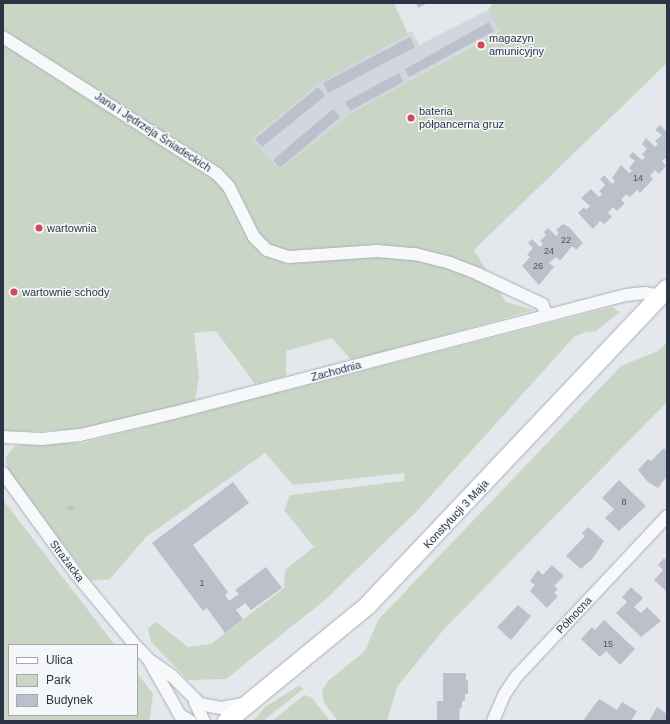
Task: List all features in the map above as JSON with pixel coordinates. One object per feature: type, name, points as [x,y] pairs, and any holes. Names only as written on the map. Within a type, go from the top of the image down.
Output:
[{"type":"street","name":"Jana i Jędrzeja Śniadeckich","points":[[3,37],[217,174],[229,187],[254,237],[267,250],[289,257],[377,251],[415,254],[450,262],[542,304],[547,315]]},
{"type":"street","name":"Zachodnia","points":[[3,437],[42,439],[80,435],[173,414],[626,295],[665,294]]},
{"type":"street","name":"Konstytucji 3 Maja","points":[[227,721],[368,605],[665,294]]},
{"type":"street","name":"Strażacka","points":[[3,473],[81,580],[134,644]]},
{"type":"street","name":"Północna","points":[[494,721],[504,695],[517,676],[667,516]]},
{"type":"street","name":"Strażacka","points":[[138,648],[148,659],[172,676],[195,702],[204,721]]},
{"type":"street","name":"Strażacka","points":[[148,659],[183,719]]},
{"type":"street","points":[[195,702],[220,708],[251,702],[246,721]]},
{"type":"shaded area","points":[[488,10],[500,30],[351,113],[279,170],[252,138],[320,83],[412,31],[419,45]]},
{"type":"green space","points":[[3,3],[394,3],[408,34],[320,83],[252,138],[279,170],[351,113],[500,31],[488,10],[493,3],[667,3],[667,63],[474,250],[506,302],[534,310],[352,361],[332,338],[286,351],[286,376],[255,384],[216,331],[194,333],[199,376],[195,401],[81,429],[7,432],[3,431]]},
{"type":"green space","points":[[612,307],[620,312],[596,331],[585,332],[574,337],[416,512],[326,599],[226,679],[188,680],[151,642],[148,628],[156,622],[188,647],[211,644],[284,588],[285,570],[314,547],[284,510],[290,495],[404,481],[405,473],[293,485],[265,453],[146,537],[110,579],[91,581],[8,471],[5,458],[14,447],[22,444],[82,443]]},
{"type":"green space","points":[[667,342],[667,402],[444,629],[397,687],[387,721],[338,721],[324,703],[322,691],[328,681],[365,651],[378,620],[621,366],[658,351]]},
{"type":"green space","points":[[3,500],[114,644],[8,644],[8,716],[138,716],[138,674],[153,694],[150,718],[147,721],[3,721]]},
{"type":"green space","points":[[300,685],[303,689],[263,721],[253,721],[265,707]]},
{"type":"green space","points":[[304,695],[311,697],[330,721],[272,721]]},
{"type":"building","points":[[416,3],[428,3],[418,8]]},
{"type":"building","points":[[489,22],[494,31],[409,77],[405,69]]},
{"type":"building","points":[[410,37],[415,47],[328,93],[323,83]]},
{"type":"building","points":[[399,73],[403,82],[350,111],[345,102]]},
{"type":"building","points":[[318,87],[325,96],[262,147],[255,139]]},
{"type":"building","points":[[333,109],[340,117],[280,168],[273,160]]},
{"type":"building","points":[[660,125],[667,132],[667,157],[662,161],[666,166],[659,174],[655,170],[650,176],[653,179],[640,193],[637,190],[630,197],[626,194],[621,200],[625,203],[617,211],[613,207],[608,213],[612,217],[604,224],[600,221],[593,229],[578,213],[584,207],[586,210],[590,206],[581,198],[591,189],[599,197],[602,194],[599,191],[605,185],[600,179],[604,175],[612,184],[615,181],[612,178],[621,165],[629,173],[632,171],[629,168],[635,161],[629,156],[633,152],[642,160],[645,157],[642,154],[647,149],[642,144],[646,138],[655,147],[658,144],[655,141],[662,135],[655,130]]},
{"type":"building","points":[[563,224],[569,227],[583,243],[576,250],[572,246],[560,261],[556,257],[549,263],[554,267],[539,285],[522,266],[530,257],[527,255],[533,248],[528,243],[532,239],[540,247],[543,244],[540,241],[546,235],[544,232],[548,228],[556,236],[559,233],[556,230]]},
{"type":"building","points":[[664,448],[667,451],[667,476],[658,488],[648,482],[638,470],[648,459],[651,461]]},
{"type":"building","points":[[619,480],[646,506],[619,531],[605,518],[614,509],[602,498]]},
{"type":"building","points":[[233,482],[249,503],[193,545],[228,592],[225,595],[229,601],[239,594],[235,590],[266,567],[282,588],[251,610],[245,603],[236,610],[243,619],[225,633],[207,608],[203,611],[152,543]]},
{"type":"building","points":[[72,505],[75,508],[69,511],[67,508]]},
{"type":"building","points":[[588,527],[604,541],[593,558],[581,569],[566,556],[585,536],[582,533]]},
{"type":"building","points":[[664,558],[667,561],[667,592],[654,580],[663,570],[658,565]]},
{"type":"building","points":[[552,565],[564,576],[554,586],[558,589],[554,593],[558,596],[547,608],[530,591],[535,585],[530,581],[538,570],[543,575]]},
{"type":"building","points":[[631,587],[643,598],[634,607],[641,613],[647,607],[661,621],[641,637],[616,613],[627,602],[622,597]]},
{"type":"building","points":[[518,605],[531,616],[511,640],[497,627]]},
{"type":"building","points":[[604,620],[635,649],[620,665],[606,651],[600,657],[581,639],[592,627],[595,630]]},
{"type":"building","points":[[443,673],[466,673],[466,680],[468,681],[468,694],[465,694],[465,701],[462,701],[459,721],[437,721],[437,701],[443,701]]},
{"type":"building","points":[[599,699],[617,710],[622,702],[637,711],[631,721],[587,721],[584,719]]},
{"type":"building","points":[[657,707],[667,714],[667,721],[649,721]]},
{"type":"place","name":"magazyn amunicyjny","points":[[481,45]]},
{"type":"place","name":"bateria półpancerna gruz","points":[[411,118]]},
{"type":"place","name":"wartownia","points":[[39,228]]},
{"type":"place","name":"wartownie schody","points":[[14,292]]}]
